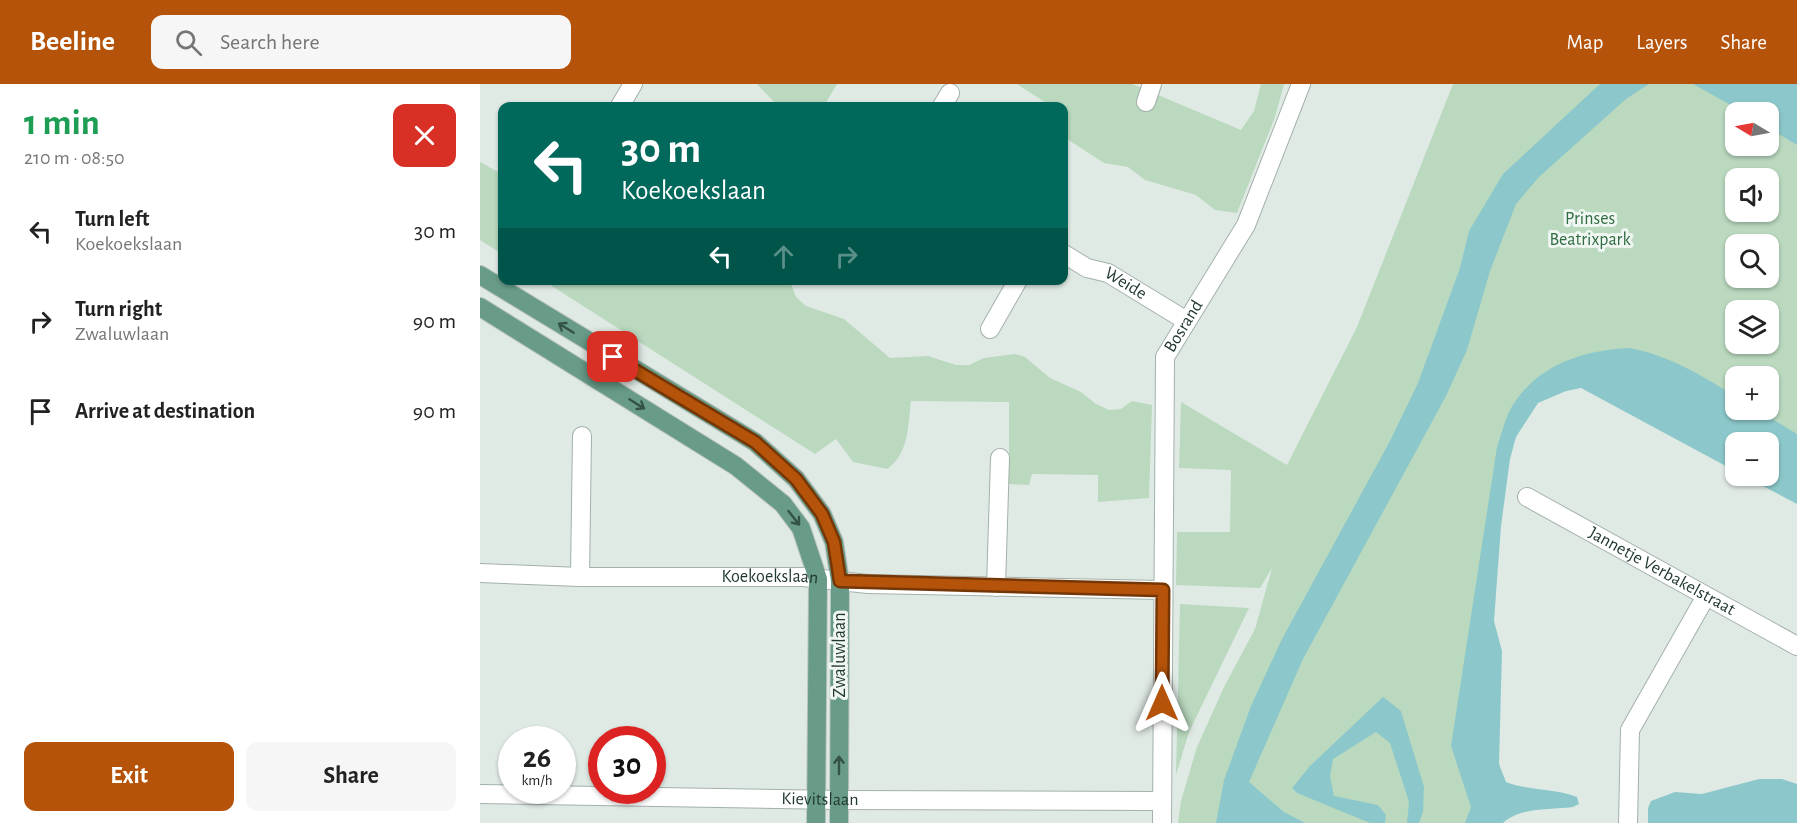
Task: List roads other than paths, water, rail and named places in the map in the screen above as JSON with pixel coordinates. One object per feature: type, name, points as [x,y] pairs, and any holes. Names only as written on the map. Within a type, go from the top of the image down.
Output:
[{"type":"main road","name":"Zwaluwlaan","points":[[480,275],[755,442],[796,479],[822,514],[834,542],[840,581],[839,823]]},
{"type":"main road","name":"Zwaluwlaan","points":[[480,307],[736,466],[783,504],[801,528],[818,579],[816,823]]},
{"type":"street","points":[[622,102],[633,84]]},
{"type":"street","points":[[1146,102],[1152,84]]},
{"type":"street","name":"Bosrand","points":[[1162,823],[1165,357],[1185,320],[1246,225],[1301,84]]},
{"type":"street","name":"Weide","points":[[1068,256],[1087,268],[1108,273],[1185,320]]},
{"type":"street","points":[[990,329],[1015,285]]},
{"type":"street","points":[[580,577],[582,436]]},
{"type":"street","points":[[996,587],[1000,458]]},
{"type":"street","name":"Jannetje Verbakelstraat","points":[[1527,497],[1797,646]]},
{"type":"street","name":"Koekoekslaan","points":[[480,573],[580,577],[818,579],[996,587],[1163,590]]},
{"type":"street","points":[[1628,823],[1630,730],[1706,596]]},
{"type":"street","name":"Kievitslaan","points":[[480,794],[839,800],[1162,801]]},
{"type":"water","points":[[1600,84],[1649,84],[1626,99],[1539,177],[1516,204],[1490,271],[1467,350],[1446,396],[1303,659],[1249,782],[1284,812],[1305,823],[1216,823],[1224,780],[1251,706],[1282,639],[1390,441],[1418,383],[1460,268],[1469,231],[1503,174]]},
{"type":"water","points":[[1693,84],[1797,84],[1797,145],[1779,134],[1779,102],[1725,102]]},
{"type":"water","points":[[1630,348],[1645,351],[1685,367],[1725,390],[1725,420],[1774,420],[1797,434],[1797,504],[1763,486],[1779,486],[1779,432],[1725,432],[1725,466],[1581,388],[1566,391],[1538,403],[1516,437],[1510,459],[1501,526],[1494,621],[1502,651],[1499,764],[1506,782],[1568,794],[1577,797],[1579,804],[1573,807],[1518,814],[1503,823],[1465,823],[1471,807],[1451,746],[1497,447],[1509,412],[1531,383],[1560,364],[1594,352]]},
{"type":"water","points":[[1383,697],[1401,711],[1424,787],[1423,812],[1419,823],[1407,823],[1409,802],[1390,743],[1376,732],[1333,759],[1330,776],[1334,796],[1378,805],[1386,815],[1385,823],[1370,823],[1297,793],[1292,788],[1310,766]]},
{"type":"water","points":[[1759,779],[1782,779],[1797,784],[1797,823],[1648,823],[1648,808],[1651,801],[1675,792],[1702,794]]},
{"type":"park label","name":"Prinses Beatrixpark","points":[[1590,229]]}]
